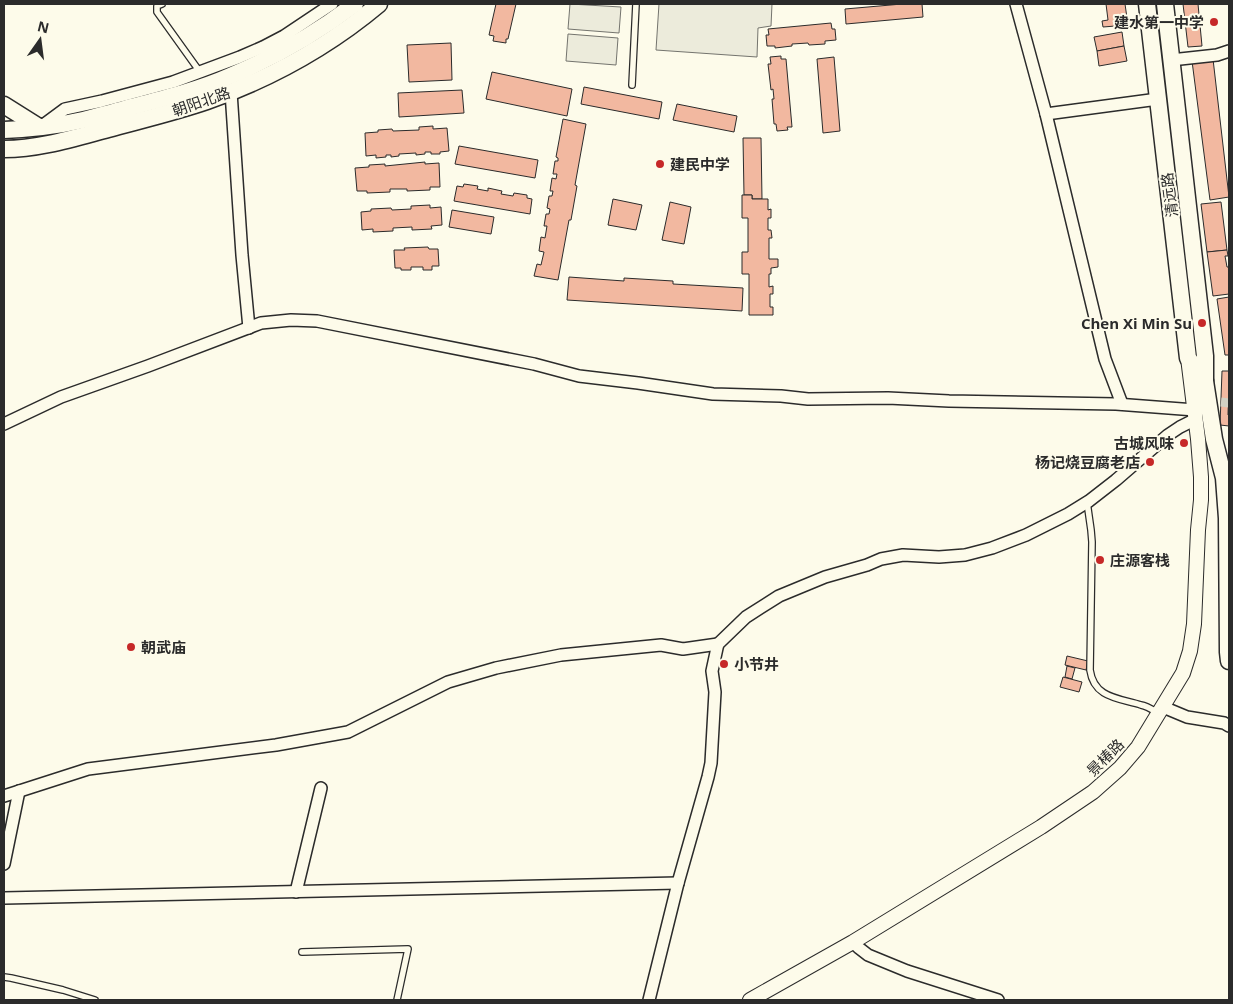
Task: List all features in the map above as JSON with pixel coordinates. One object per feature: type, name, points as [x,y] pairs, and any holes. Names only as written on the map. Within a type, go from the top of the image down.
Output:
[{"type":"main road","name":"朝阳北路","points":[[4,130],[83,120],[172,96],[205,78],[229,76],[274,56],[323,27],[355,4]]},
{"type":"main road","name":"朝阳北路","points":[[4,150],[32,148],[176,110],[231,92],[306,55],[354,24],[379,4]]},
{"type":"main road","name":"清远路","points":[[1147,4],[1188,358],[1205,381]]},
{"type":"main road","name":"清远路","points":[[1164,4],[1205,356],[1205,381],[1195,415]]},
{"type":"main road","points":[[4,105],[39,127]]},
{"type":"main road","points":[[4,162],[32,148]]},
{"type":"main road","points":[[1205,381],[1214,439],[1224,478],[1228,518],[1229,661]]},
{"type":"street","points":[[205,78],[284,36],[332,4]]},
{"type":"street","points":[[1016,4],[1046,114],[1105,359],[1122,404]]},
{"type":"street","points":[[1171,60],[1217,55],[1229,50]]},
{"type":"street","points":[[231,92],[248,328]]},
{"type":"street","points":[[1046,114],[1158,98]]},
{"type":"street","points":[[4,424],[61,397],[261,323],[276,320],[317,321],[534,364],[579,376],[713,394],[781,396],[808,399],[888,398],[1122,404],[1195,415]]},
{"type":"street","name":"景椿路","points":[[750,1000],[853,942],[1040,827],[1093,792],[1120,768],[1138,747],[1183,673],[1190,652],[1194,624],[1201,500],[1200,458],[1188,358]]},
{"type":"street","points":[[649,1000],[678,883],[711,763],[715,692],[712,671],[718,644],[746,618],[779,596],[825,577],[895,556],[939,557],[992,548],[1046,526],[1087,502],[1195,415]]},
{"type":"street","points":[[4,796],[88,769],[276,745],[348,732],[448,682],[496,668],[561,655],[661,645],[683,649],[718,644]]},
{"type":"street","points":[[1161,710],[1224,723],[1229,726]]},
{"type":"street","points":[[296,892],[321,788]]},
{"type":"street","points":[[4,864],[19,791]]},
{"type":"street","points":[[4,898],[678,883]]},
{"type":"street","points":[[853,942],[868,955],[907,971],[998,1000]]},
{"type":"lane","points":[[162,4],[157,6],[157,12],[205,78]]},
{"type":"lane","points":[[632,85],[636,4]]},
{"type":"lane","points":[[1087,502],[1092,542],[1091,678],[1095,687],[1104,694],[1161,710]]},
{"type":"lane","points":[[302,952],[408,949],[397,1000]]},
{"type":"lane","points":[[4,977],[62,990],[95,1000]]},
{"type":"shaded area","points":[[570,4],[621,7],[619,33],[568,29]]},
{"type":"shaded area","points":[[659,4],[772,4],[771,26],[758,28],[757,57],[656,50]]},
{"type":"shaded area","points":[[568,34],[618,38],[616,65],[566,61]]},
{"type":"building","points":[[496,4],[516,4],[506,43],[493,41],[494,36],[489,35]]},
{"type":"building","points":[[922,4],[923,17],[846,24],[845,9]]},
{"type":"building","points":[[1106,4],[1125,4],[1128,25],[1103,27],[1102,21],[1108,20]]},
{"type":"building","points":[[1183,4],[1198,4],[1202,46],[1188,47]]},
{"type":"building","points":[[831,23],[832,29],[835,29],[836,40],[825,41],[825,44],[792,44],[792,46],[775,48],[775,46],[767,46],[766,35],[769,35],[768,29]]},
{"type":"building","points":[[1122,32],[1124,46],[1097,51],[1094,37]]},
{"type":"building","points":[[451,43],[452,80],[409,82],[407,45]]},
{"type":"building","points":[[1124,46],[1127,61],[1099,66],[1097,51]]},
{"type":"building","points":[[781,56],[781,59],[786,59],[792,127],[787,127],[788,130],[777,131],[776,124],[774,124],[773,89],[771,90],[768,64],[771,64],[770,57]]},
{"type":"building","points":[[834,57],[840,131],[823,133],[817,59]]},
{"type":"building","points":[[1213,59],[1229,197],[1210,200],[1192,61]]},
{"type":"building","points":[[492,72],[572,89],[567,116],[486,99]]},
{"type":"building","points":[[584,87],[662,102],[659,119],[581,104]]},
{"type":"building","points":[[462,90],[464,113],[399,117],[398,93]]},
{"type":"building","points":[[677,104],[737,116],[734,132],[673,120]]},
{"type":"building","points":[[563,119],[586,124],[571,220],[569,220],[558,280],[534,276],[537,264],[541,265],[544,252],[539,251],[541,237],[545,238],[546,214],[549,214],[550,209],[547,208],[549,196],[552,196],[553,191],[550,191],[552,178],[556,179],[557,174],[553,174],[555,161],[558,161],[556,157]]},
{"type":"building","points":[[433,126],[433,129],[447,128],[449,151],[440,152],[440,154],[425,152],[425,154],[399,154],[399,156],[391,157],[391,155],[386,155],[386,157],[376,158],[376,155],[366,156],[365,133],[392,129],[393,131],[419,130],[419,127]]},
{"type":"building","points":[[743,138],[761,138],[762,199],[752,199],[752,195],[744,195]]},
{"type":"building","points":[[459,146],[538,160],[535,178],[455,164]]},
{"type":"building","points":[[425,162],[425,164],[439,163],[440,187],[430,187],[430,190],[407,191],[407,189],[390,189],[390,192],[367,193],[367,191],[357,191],[355,168],[369,167],[369,165],[385,164],[385,166]]},
{"type":"building","points":[[464,184],[478,186],[477,189],[488,191],[488,188],[502,191],[501,194],[513,196],[514,193],[527,195],[527,198],[532,199],[530,214],[454,201],[457,186],[463,187]]},
{"type":"building","points":[[742,195],[752,195],[752,199],[768,199],[768,210],[771,209],[771,218],[768,218],[768,230],[771,230],[772,238],[769,238],[769,259],[778,259],[778,267],[771,268],[771,274],[769,274],[769,287],[773,286],[773,294],[770,294],[770,307],[773,307],[773,315],[749,315],[749,274],[742,274],[742,252],[748,252],[748,218],[742,218]]},
{"type":"building","points":[[613,199],[642,205],[636,230],[608,225]]},
{"type":"building","points":[[670,202],[691,207],[684,244],[662,240]]},
{"type":"building","points":[[1221,202],[1227,250],[1207,252],[1201,204]]},
{"type":"building","points":[[430,205],[430,208],[441,207],[442,225],[431,226],[432,229],[412,230],[412,227],[393,228],[393,231],[373,232],[373,229],[362,230],[361,212],[371,211],[371,209],[411,209],[411,206]]},
{"type":"building","points":[[452,210],[494,217],[491,234],[449,227]]},
{"type":"building","points":[[428,247],[429,249],[438,249],[439,266],[432,266],[432,270],[423,270],[423,267],[411,267],[411,270],[395,268],[394,250]]},
{"type":"building","points":[[1227,250],[1228,256],[1225,256],[1227,267],[1229,267],[1229,294],[1213,296],[1207,252]]},
{"type":"building","points":[[569,277],[624,281],[624,278],[673,281],[673,284],[743,288],[742,311],[567,300]]},
{"type":"building","points":[[1229,297],[1229,355],[1225,355],[1217,299]]},
{"type":"building","points":[[1222,371],[1229,371],[1229,426],[1220,425]]},
{"type":"building","points":[[1229,381],[1229,415],[1228,415]]},
{"type":"building","points":[[1067,656],[1088,661],[1086,670],[1065,665]]},
{"type":"building","points":[[1067,666],[1075,668],[1072,679],[1065,677]]},
{"type":"building","points":[[1063,677],[1082,682],[1079,692],[1060,687]]},
{"type":"tunnel","points":[[1221,402],[1229,403]]},
{"type":"place","name":"建水第一中学","points":[[1214,22]]},
{"type":"place","name":"建民中学","points":[[660,164]]},
{"type":"place","name":"Chen Xi Min Su","points":[[1202,323]]},
{"type":"place","name":"古城风味","points":[[1184,443]]},
{"type":"place","name":"杨记烧豆腐老店","points":[[1150,462]]},
{"type":"place","name":"庄源客栈","points":[[1100,560]]},
{"type":"place","name":"朝武庙","points":[[131,647]]},
{"type":"place","name":"小节井","points":[[724,664]]}]
